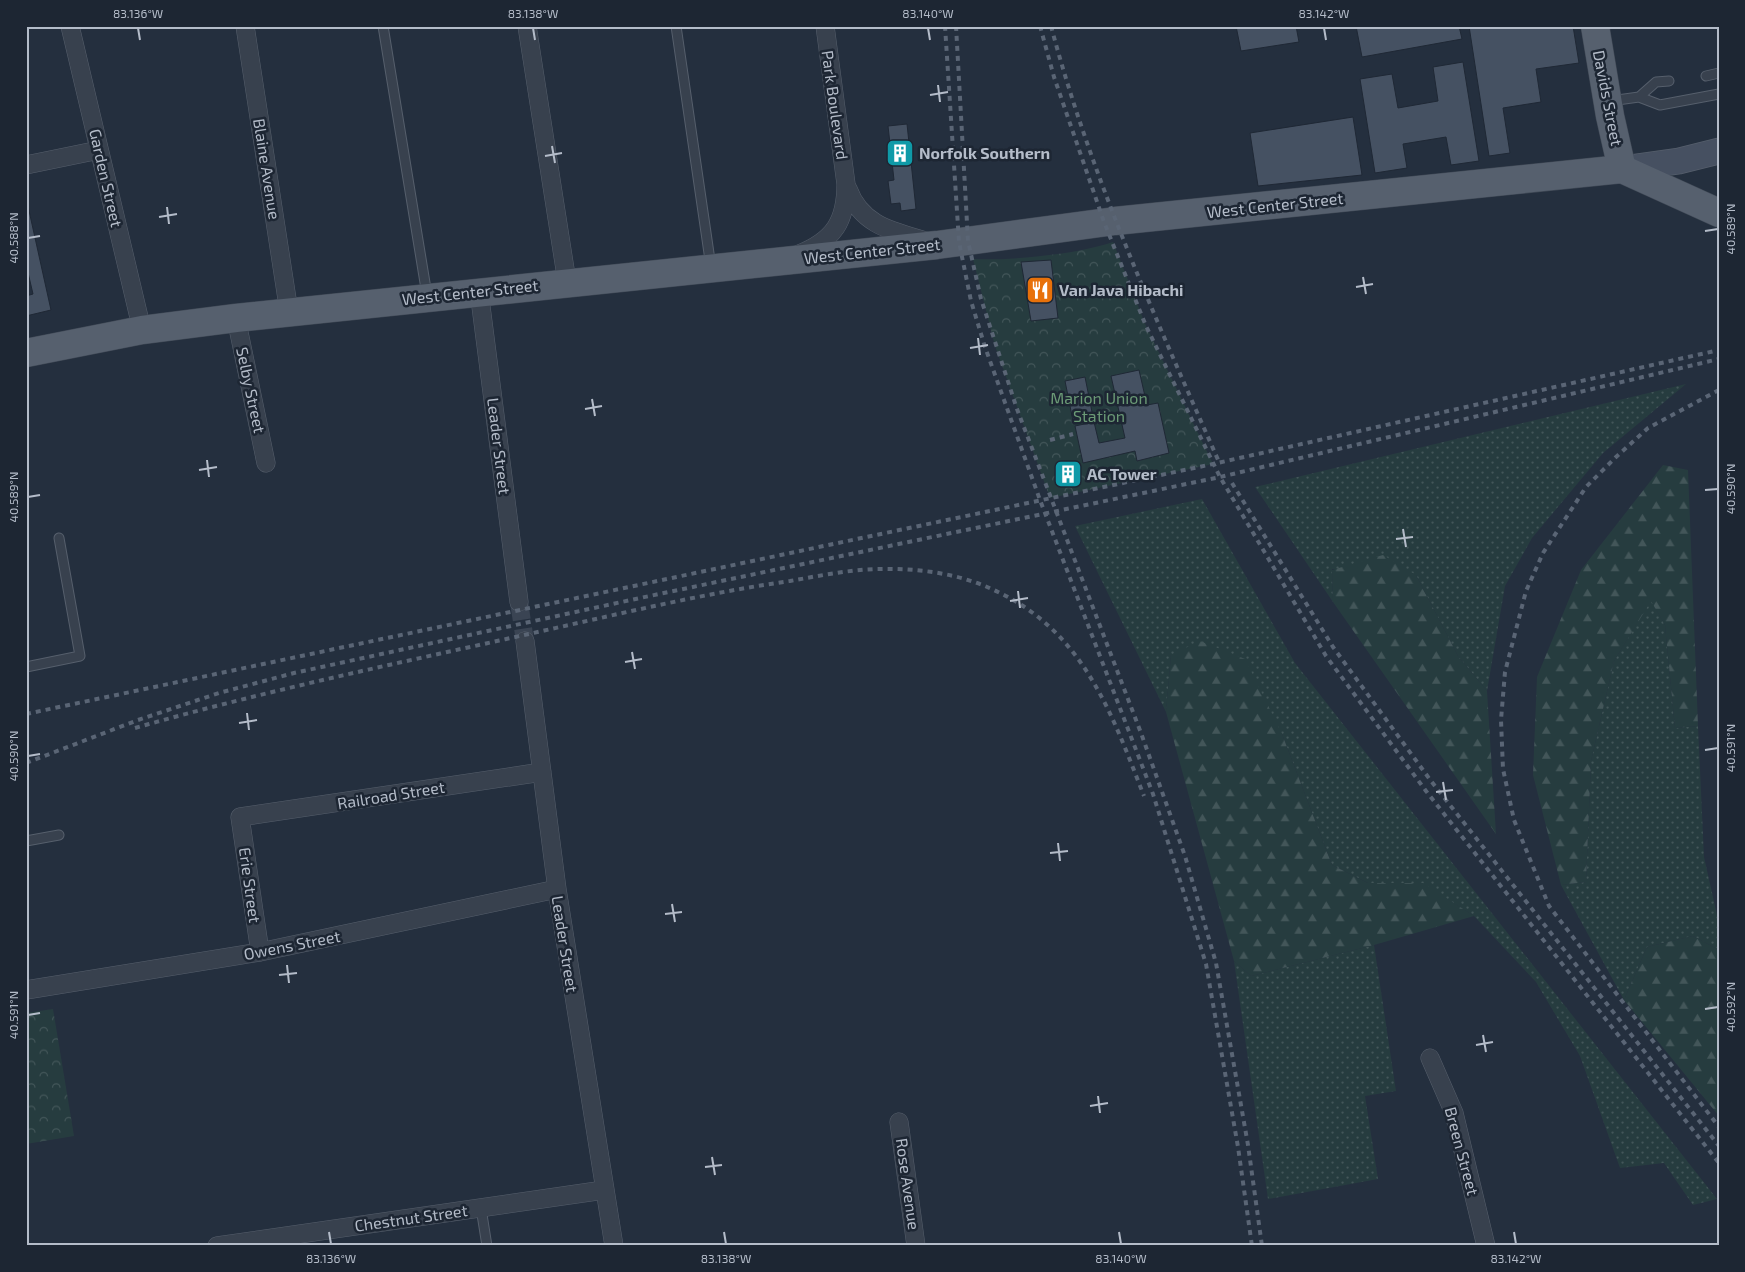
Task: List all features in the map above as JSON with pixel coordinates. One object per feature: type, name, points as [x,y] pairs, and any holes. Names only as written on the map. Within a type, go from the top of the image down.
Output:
[{"type":"main road","name":"Davids Street","points":[[1595,26],[1607,101],[1622,169]]},
{"type":"main road","name":"West Center Street","points":[[26,353],[142,330],[236,318],[479,291],[937,245],[1110,222],[1622,169],[1679,161],[1719,151]]},
{"type":"main road","points":[[1622,169],[1719,213]]},
{"type":"street","name":"Garden Street","points":[[70,26],[142,330]]},
{"type":"street","name":"Blaine Avenue","points":[[244,26],[289,312]]},
{"type":"street","points":[[527,26],[567,282]]},
{"type":"street","name":"Park Boulevard","points":[[787,259],[817,246],[838,225],[846,206],[846,184],[825,26]]},
{"type":"street","points":[[26,165],[99,150]]},
{"type":"street","name":"Park Boulevard","points":[[846,184],[851,199],[861,214],[878,225],[937,245]]},
{"type":"street","name":"Leader Street","points":[[479,291],[519,602]]},
{"type":"street","name":"Selby Street","points":[[236,318],[266,463]]},
{"type":"street","name":"Leader Street","points":[[525,641],[557,889],[614,1246]]},
{"type":"street","name":"Railroad Street","points":[[240,817],[542,772]]},
{"type":"street","name":"Erie Street","points":[[240,817],[260,952]]},
{"type":"street","name":"Owens Street","points":[[26,990],[260,952],[557,889]]},
{"type":"street","name":"Breen Street","points":[[1430,1058],[1454,1113],[1486,1246]]},
{"type":"street","name":"Rose Avenue","points":[[899,1122],[916,1246]]},
{"type":"street","name":"Chestnut Street","points":[[217,1246],[604,1190]]},
{"type":"lane","points":[[383,26],[427,297]]},
{"type":"lane","points":[[676,26],[711,267]]},
{"type":"lane","points":[[1706,76],[1719,74]]},
{"type":"lane","points":[[1639,97],[1656,82],[1669,81]]},
{"type":"lane","points":[[1607,101],[1639,97],[1660,105],[1719,94]]},
{"type":"lane","points":[[26,667],[80,656],[59,538]]},
{"type":"lane","points":[[26,841],[59,836]]},
{"type":"lane","points":[[481,1208],[487,1246]]},
{"type":"green space","name":"Marion Union Station","points":[[1113,242],[1146,326],[1213,464],[1050,498],[995,346],[973,259],[1044,256],[1082,250]]},
{"type":"green space","points":[[1686,384],[1603,453],[1532,538],[1505,586],[1487,691],[1458,656],[1416,575],[1332,569],[1333,602],[1255,487]]},
{"type":"green space","points":[[1663,465],[1688,470],[1698,726],[1675,728],[1665,625],[1651,601],[1614,661],[1591,761],[1586,882],[1561,885],[1533,775],[1537,677],[1581,570]]},
{"type":"green space","points":[[1202,499],[1295,663],[1717,1199],[1693,1205],[1664,1163],[1620,1168],[1580,1056],[1536,982],[1474,916],[1423,884],[1368,883],[1332,865],[1282,734],[1171,655],[1166,712],[1075,526]]},
{"type":"green space","points":[[1383,555],[1416,575],[1458,656],[1487,691],[1496,834],[1333,602],[1332,570]]},
{"type":"green space","points":[[1651,600],[1665,625],[1675,728],[1698,726],[1704,857],[1719,924],[1719,950],[1693,936],[1647,947],[1624,1000],[1561,885],[1586,882],[1591,761],[1614,661]]},
{"type":"green space","points":[[1200,641],[1245,659],[1282,734],[1332,865],[1368,883],[1423,883],[1474,916],[1374,945],[1251,976],[1234,961],[1166,712],[1171,655]]},
{"type":"green space","points":[[1693,936],[1719,950],[1719,1116],[1624,1000],[1647,947]]},
{"type":"green space","points":[[1374,945],[1396,1091],[1365,1096],[1378,1179],[1268,1199],[1234,961],[1251,976]]},
{"type":"green space","points":[[53,1009],[74,1136],[26,1144],[26,1013]]},
{"type":"building","points":[[1236,26],[1296,26],[1299,42],[1241,51]]},
{"type":"building","points":[[1356,26],[1459,26],[1462,39],[1362,57]]},
{"type":"building","points":[[1469,26],[1573,26],[1579,63],[1536,69],[1541,102],[1503,108],[1510,153],[1489,156]]},
{"type":"building","points":[[1463,62],[1479,161],[1451,165],[1446,137],[1403,144],[1407,168],[1375,173],[1360,79],[1392,74],[1398,108],[1438,101],[1433,67]]},
{"type":"building","points":[[1353,117],[1362,175],[1258,186],[1250,133]]},
{"type":"building","name":"Norfolk Southern","points":[[907,124],[916,209],[901,211],[900,203],[891,204],[888,181],[894,180],[888,126]]},
{"type":"building","points":[[26,197],[51,310],[26,316],[26,296],[33,294],[26,264]]},
{"type":"building","name":"Van Java Hibachi","points":[[1051,260],[1058,318],[1031,321],[1021,262]]},
{"type":"building","name":"Marion Union Station","points":[[1139,370],[1147,405],[1158,403],[1169,453],[1137,461],[1135,451],[1083,463],[1075,426],[1094,422],[1099,443],[1125,438],[1111,376]]},
{"type":"building","name":"Marion Union Station","points":[[1085,377],[1093,417],[1073,421],[1065,381]]},
{"type":"building","name":"AC Tower","points":[[1076,468],[1077,476],[1059,480],[1058,471]]},
{"type":"tunnel","points":[[519,602],[525,641]]},
{"type":"railway","points":[[945,26],[959,242],[971,301],[985,347],[1040,500],[1153,794],[1206,964],[1238,1147],[1252,1246]]},
{"type":"railway","points":[[956,26],[968,241],[981,299],[1017,409],[1141,733],[1185,856],[1216,963],[1248,1145],[1262,1246]]},
{"type":"railway","points":[[1040,26],[1054,77],[1104,222],[1146,326],[1220,477],[1326,656],[1426,791],[1719,1163]]},
{"type":"railway","points":[[1051,26],[1085,138],[1105,193],[1126,247],[1219,462]]},
{"type":"railway","points":[[26,714],[1213,464],[1719,350]]},
{"type":"railway","points":[[26,763],[138,720],[219,693],[294,673],[640,598],[1220,477],[1719,359]]},
{"type":"railway","points":[[1719,390],[1648,428],[1586,487],[1543,553],[1526,591],[1505,672],[1501,720],[1503,769],[1514,820],[1549,906],[1719,1127]]},
{"type":"railway","points":[[1050,440],[1073,434]]},
{"type":"railway","points":[[1232,483],[1333,647],[1431,781],[1719,1146]]},
{"type":"railway","points":[[135,728],[188,713],[400,662],[732,590],[843,572],[907,569],[954,576],[984,586],[1028,609],[1053,630],[1074,653],[1106,706],[1120,735],[1144,796]]},
{"type":"place","name":"Norfolk Southern","points":[[900,153]]},
{"type":"place","name":"Van Java Hibachi","points":[[1040,290]]},
{"type":"place","name":"AC Tower","points":[[1068,474]]}]
